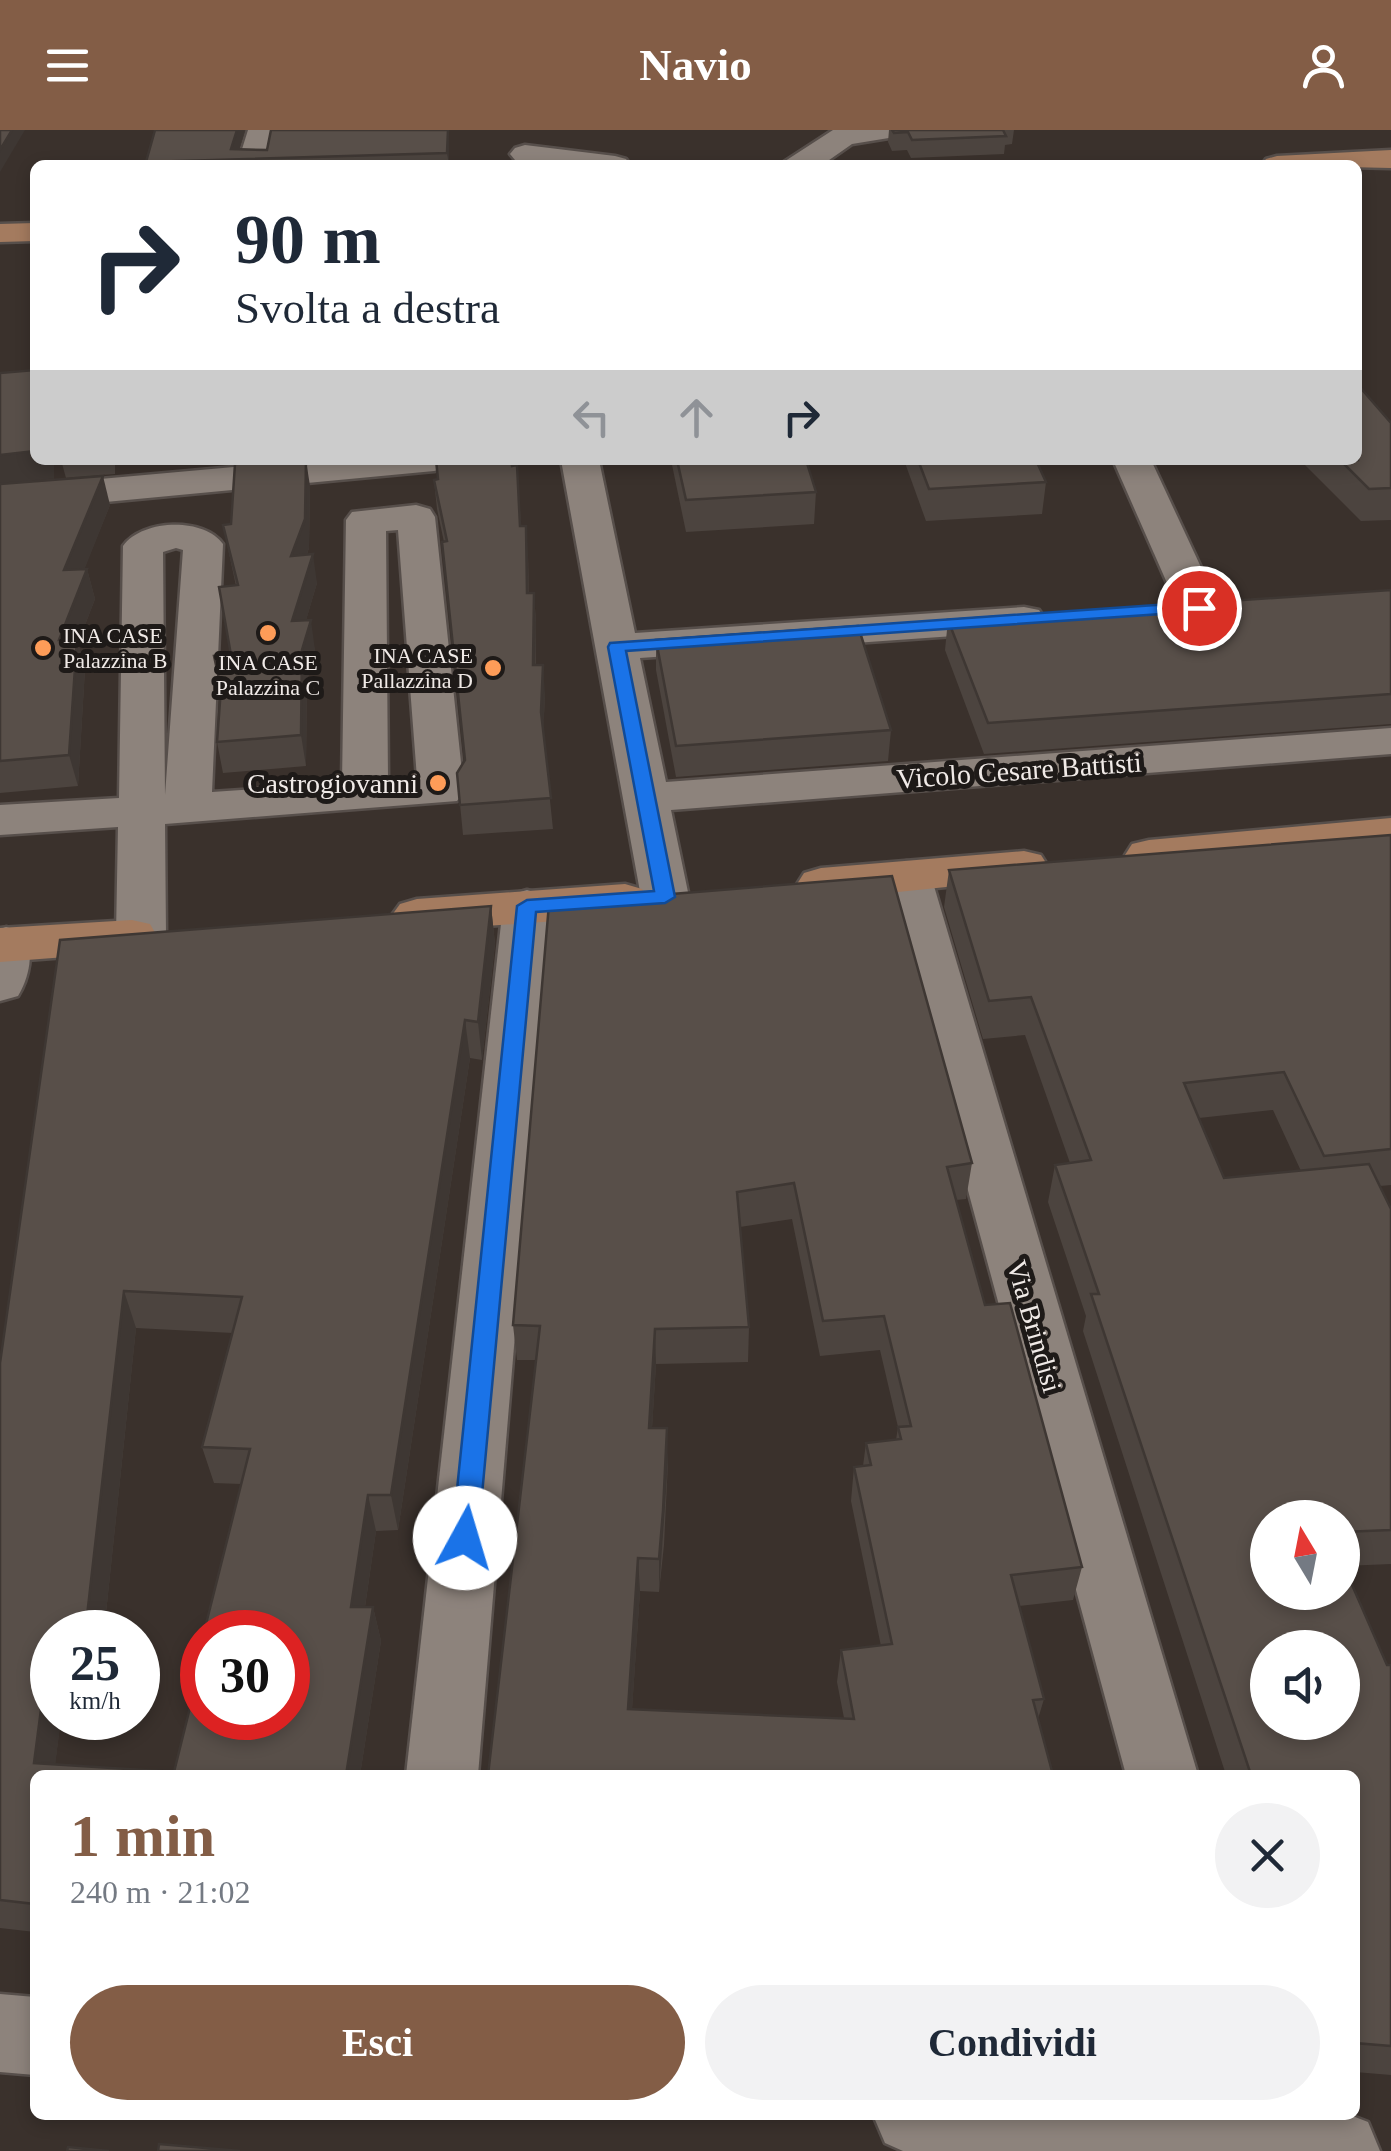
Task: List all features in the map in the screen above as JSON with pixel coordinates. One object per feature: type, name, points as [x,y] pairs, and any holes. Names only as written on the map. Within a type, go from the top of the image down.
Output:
[{"type":"main road","points":[[1362,161],[1391,160]]},
{"type":"main road","points":[[1362,180],[1391,178]]},
{"type":"main road","points":[[0,233],[30,232]]},
{"type":"main road","points":[[776,888],[1390,835]]},
{"type":"main road","points":[[380,917],[684,895]]},
{"type":"main road","points":[[2,958],[160,933]]},
{"type":"street","points":[[253,160],[262,130]]},
{"type":"street","points":[[810,160],[844,136],[891,130]]},
{"type":"street","points":[[524,150],[584,160]]},
{"type":"street","points":[[0,500],[380,465]]},
{"type":"street","points":[[581,465],[646,798],[684,895]]},
{"type":"street","points":[[1134,465],[1200,607]]},
{"type":"street","points":[[0,820],[441,790],[416,518],[366,520],[364,794]]},
{"type":"street","points":[[160,933],[166,808],[203,544],[176,535],[144,546],[166,808]]},
{"type":"street","points":[[616,647],[1070,616]]},
{"type":"street","name":"Vicolo Cesare Battisti","points":[[646,798],[1391,740]]},
{"type":"street","name":"Via Brindisi","points":[[906,876],[1161,1770]]},
{"type":"street","points":[[442,1770],[527,906]]},
{"type":"street","points":[[0,2033],[30,2036]]},
{"type":"street","points":[[941,2120],[1054,2140],[1288,2136]]},
{"type":"building","points":[[0,130],[12,130],[0,150]]},
{"type":"building","points":[[155,130],[237,130],[231,149],[267,150],[271,130],[448,130],[447,153],[147,160]]},
{"type":"building","points":[[892,130],[1003,130],[1006,136],[912,140],[908,132]]},
{"type":"building","points":[[30,370],[30,452],[0,455],[0,373]]},
{"type":"building","points":[[1362,390],[1391,423],[1391,488],[1369,489],[1345,465],[1362,465]]},
{"type":"building","name":"INA CASE Palazzina C","points":[[235,465],[306,465],[305,519],[291,556],[313,554],[292,621],[311,620],[302,650],[301,735],[217,742],[221,688],[214,656],[231,655],[219,587],[238,585],[223,525],[231,524]]},
{"type":"building","name":"INA CASE Pallazzina D","points":[[437,465],[517,465],[520,526],[526,526],[527,593],[534,593],[533,665],[543,665],[541,712],[551,798],[460,805],[457,773],[465,760],[442,542],[447,541],[434,480],[438,479]]},
{"type":"building","points":[[678,465],[808,465],[816,492],[686,500]]},
{"type":"building","points":[[920,465],[1038,465],[1046,482],[929,489]]},
{"type":"building","name":"INA CASE Palazzina B","points":[[103,476],[64,570],[87,569],[59,640],[77,639],[69,755],[0,761],[0,484]]},
{"type":"building","points":[[1391,590],[1391,694],[988,723],[948,620]]},
{"type":"building","points":[[858,626],[891,730],[676,746],[656,640]]},
{"type":"building","points":[[1391,835],[1391,1149],[1324,1156],[1284,1072],[1184,1083],[1224,1178],[1369,1164],[1391,1209],[1391,1530],[1360,1531],[1360,1500],[1250,1500],[1250,1610],[1360,1610],[1360,1603],[1387,1665],[1391,1665],[1391,2046],[1360,2043],[1360,1770],[1249,1770],[1091,1294],[1099,1294],[1055,1165],[1091,1160],[1031,997],[989,1001],[949,870]]},
{"type":"building","points":[[892,876],[972,1163],[947,1167],[985,1305],[1010,1303],[1082,1567],[1011,1575],[1044,1699],[1033,1700],[1052,1770],[489,1770],[540,1326],[513,1325],[549,904]],"holes":[[[794,1183],[823,1321],[884,1316],[911,1426],[898,1427],[901,1439],[866,1443],[871,1465],[854,1467],[892,1644],[841,1650],[854,1719],[628,1709],[638,1558],[659,1559],[663,1511],[667,1428],[649,1428],[655,1329],[749,1327],[737,1192]]]},
{"type":"building","points":[[491,906],[478,1022],[465,1020],[391,1495],[368,1495],[351,1607],[373,1607],[347,1770],[174,1770],[182,1740],[310,1740],[310,1610],[210,1610],[250,1449],[202,1447],[242,1297],[124,1291],[88,1610],[30,1610],[30,1740],[37,1740],[34,1763],[143,1770],[30,1770],[30,1903],[0,1900],[0,1363],[60,940]]},
{"type":"building","points":[[159,2144],[240,2151],[158,2151]]},
{"type":"building","points":[[68,2147],[109,2151],[67,2151]]},
{"type":"place","name":"INA CASE Palazzina C","points":[[268,633]]},
{"type":"place","name":"INA CASE Palazzina B","points":[[43,648]]},
{"type":"place","name":"INA CASE Pallazzina D","points":[[493,668]]},
{"type":"place","name":"Castrogiovanni","points":[[438,783]]},
{"type":"route","points":[[465,1538],[527,906],[665,897],[616,647],[1199,608]]}]
